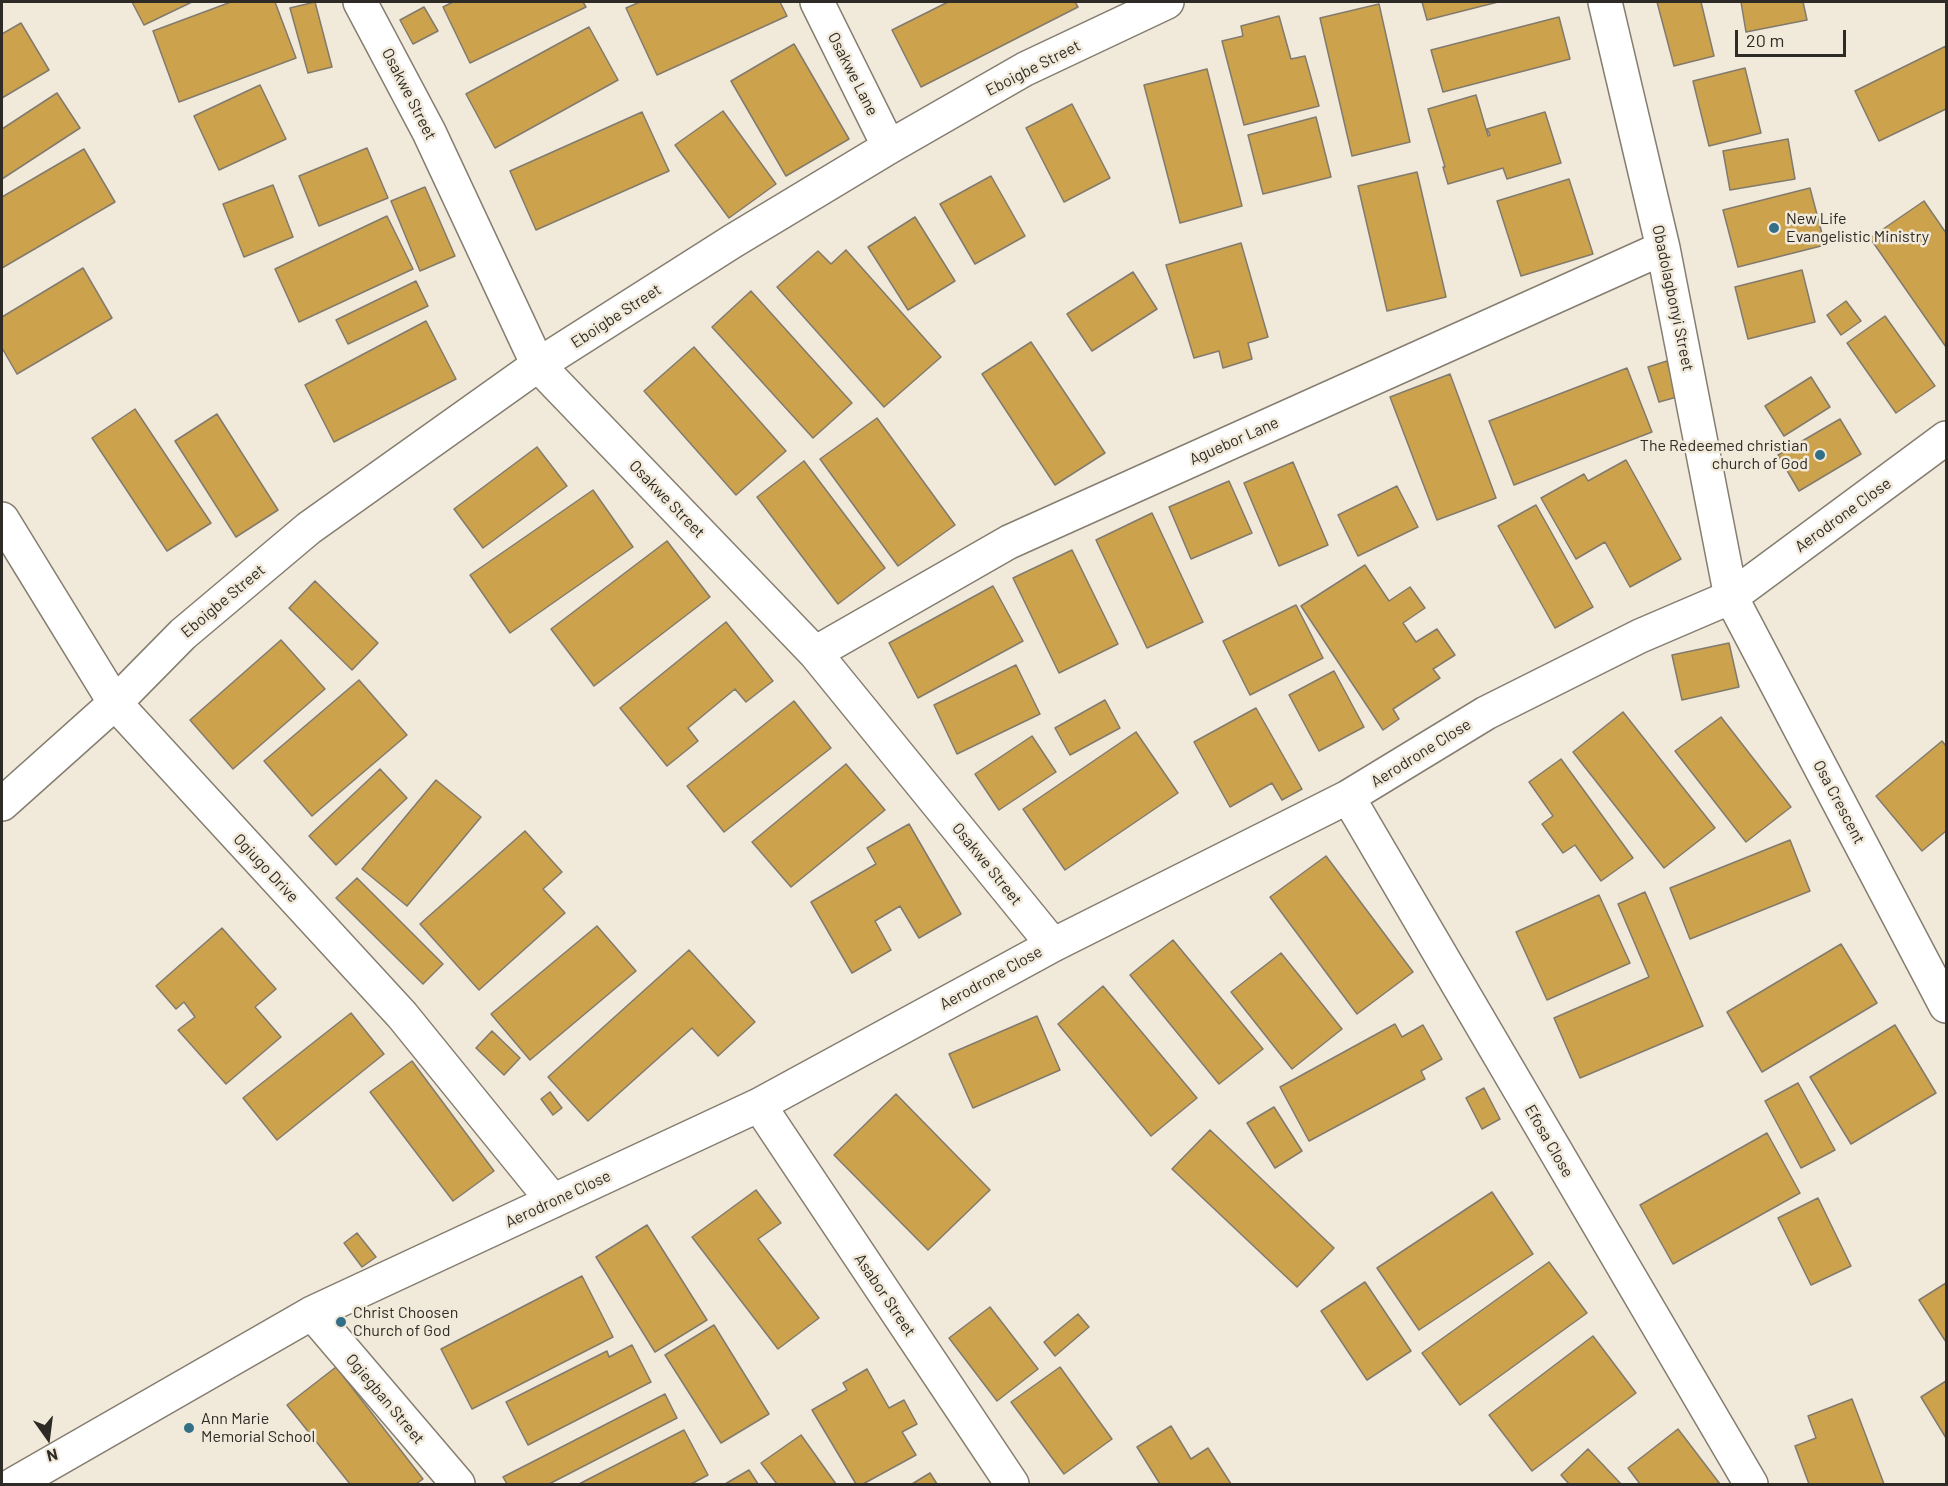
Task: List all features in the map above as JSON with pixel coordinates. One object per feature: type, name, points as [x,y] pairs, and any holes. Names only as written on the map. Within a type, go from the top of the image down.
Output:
[{"type":"street","name":"Osakwe Street","points":[[360,2],[429,132],[538,365],[815,653],[1053,945]]},
{"type":"street","name":"Osakwe Lane","points":[[817,2],[889,147]]},
{"type":"street","name":"Eboigbe Street","points":[[2,804],[115,703],[183,634],[309,528],[538,365],[733,241],[889,147],[1025,69],[1167,2]]},
{"type":"street","name":"Obadolagbonyi Street","points":[[1605,2],[1664,248],[1731,597]]},
{"type":"street","name":"Aguebor Lane","points":[[815,653],[1010,542],[1664,248]]},
{"type":"street","name":"Aerodrone Close","points":[[14,1485],[312,1313],[759,1105],[1053,945],[1348,797],[1486,713],[1640,636],[1731,597],[1947,438]]},
{"type":"street","name":"Ogiugo Drive","points":[[2,519],[115,703],[402,1016],[553,1201]]},
{"type":"street","name":"Osa Crescent","points":[[1731,597],[1947,1006]]},
{"type":"street","name":"Efosa Close","points":[[1348,797],[1750,1485]]},
{"type":"street","name":"Asabor Street","points":[[759,1105],[1012,1485]]},
{"type":"street","name":"Ogiegban Street","points":[[312,1313],[458,1485]]},
{"type":"building","points":[[132,2],[192,2],[144,25]]},
{"type":"building","points":[[231,2],[275,2],[296,58],[179,102],[153,31]]},
{"type":"building","points":[[315,2],[332,67],[308,73],[290,8]]},
{"type":"building","points":[[453,2],[583,2],[586,7],[470,63],[443,7]]},
{"type":"building","points":[[640,2],[780,2],[787,16],[657,75],[626,8]]},
{"type":"building","points":[[948,2],[1075,2],[1078,7],[921,87],[892,30]]},
{"type":"building","points":[[1422,2],[1498,2],[1427,20]]},
{"type":"building","points":[[1657,2],[1701,2],[1714,56],[1674,66]]},
{"type":"building","points":[[1741,2],[1803,2],[1807,20],[1746,32]]},
{"type":"building","points":[[1379,4],[1410,142],[1352,156],[1320,18]]},
{"type":"building","points":[[424,7],[438,31],[413,44],[400,20]]},
{"type":"building","points":[[1279,16],[1291,59],[1305,56],[1319,106],[1244,125],[1222,41],[1243,36],[1241,26]]},
{"type":"building","points":[[1559,17],[1570,59],[1443,92],[1431,50]]},
{"type":"building","points":[[21,23],[49,70],[2,98],[2,34]]},
{"type":"building","points":[[589,27],[618,80],[495,148],[466,94]]},
{"type":"building","points":[[794,44],[849,139],[786,176],[731,81]]},
{"type":"building","points":[[1946,46],[1946,109],[1879,141],[1855,91]]},
{"type":"building","points":[[1745,68],[1761,133],[1709,146],[1693,81]]},
{"type":"building","points":[[1207,69],[1242,206],[1180,223],[1144,85]]},
{"type":"building","points":[[260,85],[286,139],[219,170],[194,116]]},
{"type":"building","points":[[57,93],[80,128],[2,179],[2,129]]},
{"type":"building","points":[[1476,95],[1488,136],[1490,135],[1487,129],[1545,112],[1561,163],[1507,179],[1503,168],[1448,184],[1428,109]]},
{"type":"building","points":[[1072,104],[1110,178],[1064,202],[1026,128]]},
{"type":"building","points":[[723,111],[776,184],[729,218],[675,145]]},
{"type":"building","points":[[642,112],[669,171],[536,230],[510,171]]},
{"type":"building","points":[[1316,117],[1331,177],[1263,194],[1248,135]]},
{"type":"building","points":[[1788,139],[1795,179],[1730,190],[1723,151]]},
{"type":"building","points":[[367,148],[388,198],[319,226],[299,176]]},
{"type":"building","points":[[84,149],[115,202],[2,268],[2,197]]},
{"type":"building","points":[[1417,172],[1446,297],[1387,311],[1358,186]]},
{"type":"building","points":[[991,176],[1025,236],[975,264],[940,204]]},
{"type":"building","points":[[1569,179],[1593,254],[1521,276],[1497,201]]},
{"type":"building","points":[[273,185],[293,237],[244,257],[223,204]]},
{"type":"building","points":[[425,187],[455,256],[420,271],[391,201]]},
{"type":"building","name":"New Life Evangelistic Ministry","points":[[1810,188],[1825,245],[1738,267],[1723,210]]},
{"type":"building","points":[[1924,201],[1946,233],[1946,347],[1870,238]]},
{"type":"building","points":[[387,216],[413,269],[299,322],[275,269]]},
{"type":"building","points":[[915,217],[955,281],[908,310],[868,247]]},
{"type":"building","points":[[1241,243],[1268,337],[1248,343],[1252,359],[1223,368],[1219,351],[1194,358],[1166,265]]},
{"type":"building","points":[[846,250],[941,357],[884,407],[777,287],[818,251],[831,264]]},
{"type":"building","points":[[83,268],[112,318],[17,374],[2,348],[2,317]]},
{"type":"building","points":[[1802,270],[1815,322],[1748,339],[1735,287]]},
{"type":"building","points":[[1133,272],[1157,309],[1092,351],[1067,314]]},
{"type":"building","points":[[416,281],[428,306],[348,344],[336,320]]},
{"type":"building","points":[[751,291],[852,403],[813,438],[712,327]]},
{"type":"building","points":[[1846,301],[1861,321],[1841,335],[1827,315]]},
{"type":"building","points":[[1885,316],[1935,386],[1896,413],[1847,343]]},
{"type":"building","points":[[426,321],[456,379],[334,442],[305,385]]},
{"type":"building","points":[[1031,342],[1105,453],[1055,485],[982,374]]},
{"type":"building","points":[[694,347],[786,451],[736,495],[644,391]]},
{"type":"building","points":[[1667,361],[1677,397],[1659,402],[1648,367]]},
{"type":"building","points":[[1627,368],[1652,432],[1514,485],[1489,421]]},
{"type":"building","points":[[1450,374],[1496,498],[1437,520],[1390,397]]},
{"type":"building","points":[[1811,377],[1830,407],[1784,436],[1765,406]]},
{"type":"building","points":[[135,409],[211,523],[167,551],[92,438]]},
{"type":"building","points":[[217,414],[278,510],[236,537],[175,441]]},
{"type":"building","points":[[877,418],[955,525],[898,566],[820,459]]},
{"type":"building","name":"The Redeemed christian church of God","points":[[1840,419],[1861,454],[1799,491],[1778,455]]},
{"type":"building","points":[[537,447],[567,486],[483,548],[454,509]]},
{"type":"building","points":[[1626,460],[1681,559],[1630,587],[1605,542],[1576,559],[1541,498],[1584,474],[1588,481]]},
{"type":"building","points":[[804,461],[885,568],[838,604],[757,497]]},
{"type":"building","points":[[1293,462],[1328,545],[1279,566],[1244,483]]},
{"type":"building","points":[[1229,481],[1252,533],[1191,559],[1169,507]]},
{"type":"building","points":[[1397,486],[1418,527],[1358,556],[1338,515]]},
{"type":"building","points":[[593,490],[633,547],[510,633],[470,575]]},
{"type":"building","points":[[1536,505],[1593,607],[1555,628],[1498,526]]},
{"type":"building","points":[[1152,513],[1203,622],[1147,648],[1096,540]]},
{"type":"building","points":[[667,541],[710,597],[594,686],[551,629]]},
{"type":"building","points":[[1072,550],[1118,644],[1059,673],[1013,578]]},
{"type":"building","points":[[1365,565],[1389,601],[1410,587],[1425,608],[1403,623],[1416,642],[1437,629],[1455,655],[1433,669],[1440,678],[1393,709],[1399,719],[1383,730],[1301,606]]},
{"type":"building","points":[[315,581],[378,643],[352,670],[289,608]]},
{"type":"building","points":[[993,586],[1023,641],[918,698],[889,643]]},
{"type":"building","points":[[1296,605],[1323,658],[1250,695],[1223,641]]},
{"type":"building","points":[[726,622],[773,681],[746,702],[735,689],[688,728],[698,741],[667,766],[620,708]]},
{"type":"building","points":[[281,640],[325,689],[233,769],[190,720]]},
{"type":"building","points":[[1729,643],[1739,687],[1682,700],[1672,655]]},
{"type":"building","points":[[1016,665],[1040,714],[957,754],[934,705]]},
{"type":"building","points":[[1334,671],[1364,727],[1319,751],[1289,695]]},
{"type":"building","points":[[359,680],[407,735],[312,816],[264,761]]},
{"type":"building","points":[[1105,700],[1120,728],[1070,755],[1055,728]]},
{"type":"building","points":[[794,701],[831,748],[724,832],[687,786]]},
{"type":"building","points":[[1256,708],[1302,789],[1282,800],[1272,783],[1230,807],[1194,742]]},
{"type":"building","points":[[1623,712],[1715,828],[1664,868],[1573,752]]},
{"type":"building","points":[[1721,717],[1791,807],[1746,842],[1675,751]]},
{"type":"building","points":[[1136,732],[1178,793],[1065,870],[1023,809]]},
{"type":"building","points":[[1032,736],[1056,772],[999,810],[975,774]]},
{"type":"building","points":[[1942,741],[1946,746],[1946,831],[1922,851],[1876,796]]},
{"type":"building","points":[[1561,759],[1633,858],[1601,881],[1575,845],[1563,853],[1542,824],[1553,816],[1529,782]]},
{"type":"building","points":[[846,764],[885,810],[791,887],[752,842]]},
{"type":"building","points":[[380,769],[407,798],[336,865],[309,836]]},
{"type":"building","points":[[436,780],[481,817],[407,906],[362,869]]},
{"type":"building","points":[[909,824],[961,914],[919,938],[900,906],[875,921],[891,950],[852,973],[811,902],[876,864],[867,848]]},
{"type":"building","points":[[525,831],[562,872],[543,889],[565,913],[479,990],[420,924]]},
{"type":"building","points":[[1790,840],[1810,891],[1690,939],[1670,888]]},
{"type":"building","points":[[1326,856],[1413,972],[1357,1014],[1270,897]]},
{"type":"building","points":[[357,878],[443,964],[423,984],[336,898]]},
{"type":"building","points":[[1645,892],[1703,1026],[1580,1078],[1554,1018],[1649,977],[1618,904]]},
{"type":"building","points":[[1599,895],[1630,963],[1547,1000],[1516,932]]},
{"type":"building","points":[[597,926],[636,971],[530,1060],[491,1014]]},
{"type":"building","points":[[222,928],[276,989],[255,1007],[281,1037],[226,1084],[178,1030],[195,1017],[184,1002],[176,1009],[156,986]]},
{"type":"building","points":[[1173,940],[1263,1049],[1219,1084],[1130,975]]},
{"type":"building","points":[[1841,944],[1877,1003],[1762,1072],[1727,1012]]},
{"type":"building","points":[[689,950],[755,1022],[718,1056],[692,1028],[588,1121],[548,1077]]},
{"type":"building","points":[[1281,953],[1342,1029],[1292,1069],[1231,992]]},
{"type":"building","points":[[1103,986],[1197,1098],[1151,1136],[1058,1024]]},
{"type":"building","points":[[351,1013],[384,1054],[277,1140],[243,1098]]},
{"type":"building","points":[[1037,1016],[1060,1070],[973,1108],[949,1054]]},
{"type":"building","points":[[1395,1024],[1402,1037],[1423,1025],[1442,1059],[1421,1071],[1425,1079],[1309,1141],[1280,1087]]},
{"type":"building","points":[[1895,1025],[1936,1093],[1851,1144],[1810,1077]]},
{"type":"building","points":[[492,1031],[520,1058],[504,1075],[476,1048]]},
{"type":"building","points":[[412,1061],[494,1171],[453,1201],[370,1092]]},
{"type":"building","points":[[1798,1083],[1835,1150],[1801,1168],[1765,1101]]},
{"type":"building","points":[[1484,1088],[1500,1119],[1482,1129],[1466,1098]]},
{"type":"building","points":[[550,1092],[562,1108],[553,1115],[541,1099]]},
{"type":"building","points":[[896,1094],[990,1190],[928,1250],[834,1155]]},
{"type":"building","points":[[1274,1107],[1302,1151],[1275,1168],[1247,1123]]},
{"type":"building","points":[[1210,1130],[1334,1248],[1297,1287],[1172,1169]]},
{"type":"building","points":[[1767,1133],[1800,1193],[1673,1264],[1640,1205]]},
{"type":"building","points":[[756,1190],[781,1223],[758,1239],[819,1318],[778,1349],[692,1237]]},
{"type":"building","points":[[1492,1192],[1533,1254],[1419,1330],[1377,1268]]},
{"type":"building","points":[[1818,1198],[1851,1266],[1811,1285],[1778,1218]]},
{"type":"building","points":[[647,1225],[707,1320],[655,1352],[596,1257]]},
{"type":"building","points":[[357,1233],[376,1257],[362,1267],[344,1243]]},
{"type":"building","points":[[1549,1262],[1587,1313],[1460,1405],[1422,1353]]},
{"type":"building","points":[[582,1276],[613,1337],[472,1409],[441,1349]]},
{"type":"building","points":[[1365,1282],[1411,1351],[1367,1380],[1321,1311]]},
{"type":"building","points":[[1946,1283],[1946,1342],[1919,1300]]},
{"type":"building","points":[[990,1307],[1038,1369],[997,1401],[949,1338]]},
{"type":"building","points":[[1078,1314],[1089,1327],[1055,1356],[1044,1342]]},
{"type":"building","points":[[714,1325],[769,1414],[721,1443],[665,1355]]},
{"type":"building","points":[[1593,1336],[1636,1393],[1532,1471],[1489,1415]]},
{"type":"building","points":[[632,1345],[651,1382],[528,1445],[506,1402],[607,1351],[609,1357]]},
{"type":"building","points":[[336,1367],[423,1479],[416,1484],[350,1484],[287,1405]]},
{"type":"building","points":[[1060,1367],[1112,1439],[1064,1474],[1011,1402]]},
{"type":"building","points":[[867,1369],[889,1408],[904,1400],[917,1424],[902,1432],[916,1455],[863,1484],[856,1484],[812,1410],[847,1390],[843,1383]]},
{"type":"building","points":[[1946,1381],[1946,1438],[1921,1397]]},
{"type":"building","points":[[665,1394],[677,1418],[549,1484],[507,1484],[503,1477]]},
{"type":"building","points":[[1852,1399],[1884,1484],[1809,1484],[1795,1446],[1816,1438],[1808,1416]]},
{"type":"building","points":[[1171,1426],[1191,1459],[1208,1448],[1231,1484],[1160,1484],[1137,1447]]},
{"type":"building","points":[[1678,1429],[1720,1484],[1640,1484],[1628,1468]]},
{"type":"building","points":[[684,1430],[708,1475],[691,1484],[579,1484]]},
{"type":"building","points":[[801,1435],[836,1484],[777,1484],[761,1463]]},
{"type":"building","points":[[1588,1449],[1621,1484],[1569,1484],[1561,1475]]},
{"type":"building","points":[[749,1470],[758,1484],[725,1484]]},
{"type":"building","points":[[930,1473],[937,1484],[912,1484]]},
{"type":"place","name":"New Life Evangelistic Ministry","points":[[1774,228]]},
{"type":"place","name":"The Redeemed christian church of God","points":[[1820,455]]},
{"type":"place","name":"Christ Choosen Church of God","points":[[341,1322]]},
{"type":"place","name":"Ann Marie Memorial School","points":[[189,1428]]}]
